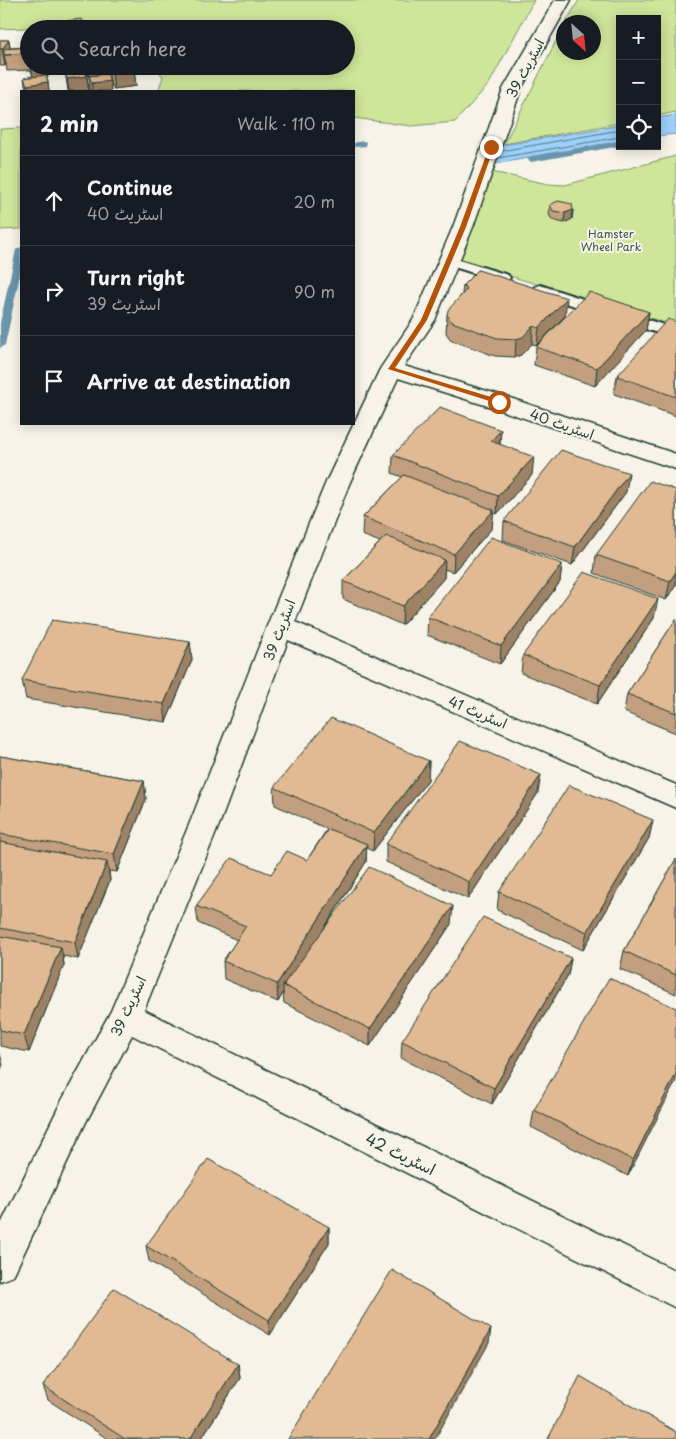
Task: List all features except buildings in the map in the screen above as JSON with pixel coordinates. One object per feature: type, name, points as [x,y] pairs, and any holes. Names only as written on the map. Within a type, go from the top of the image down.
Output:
[{"type":"street","name":"اسٹریٹ 39","points":[[0,1264],[73,1113],[125,1016],[206,820],[280,626],[338,482],[391,369],[424,320],[463,227],[512,89],[563,0]]},
{"type":"street","name":"اسٹریٹ 40","points":[[391,369],[499,402],[676,462]]},
{"type":"street","name":"اسٹریٹ 41","points":[[280,626],[676,797]]},
{"type":"street","name":"اسٹریٹ 42","points":[[125,1016],[676,1290]]},
{"type":"lane","points":[[449,261],[676,334]]},
{"type":"green space","points":[[0,0],[534,0],[489,84],[455,122],[411,126],[355,118],[355,90],[158,90],[163,77],[162,75],[355,75],[355,20],[20,20],[20,28],[0,29]]},
{"type":"green space","points":[[579,0],[676,0],[676,112],[661,115],[661,15],[616,15],[616,124],[504,144],[556,41],[556,60],[601,60],[601,15],[570,15]]},
{"type":"green space","points":[[20,128],[20,229],[0,230],[0,129]]},
{"type":"green space","name":"Hamster Wheel Park","points":[[676,156],[676,326],[450,258],[483,170],[548,184],[565,185]]},
{"type":"water","points":[[676,115],[676,134],[661,136],[661,117]]},
{"type":"water","points":[[616,126],[616,142],[485,166],[491,147]]},
{"type":"waterway","points":[[355,145],[363,144]]},
{"type":"waterway","points":[[531,159],[616,144]]},
{"type":"waterway","points":[[0,345],[20,255]]},
{"type":"route","points":[[491,147],[463,227],[424,320],[391,369],[499,402]]}]
